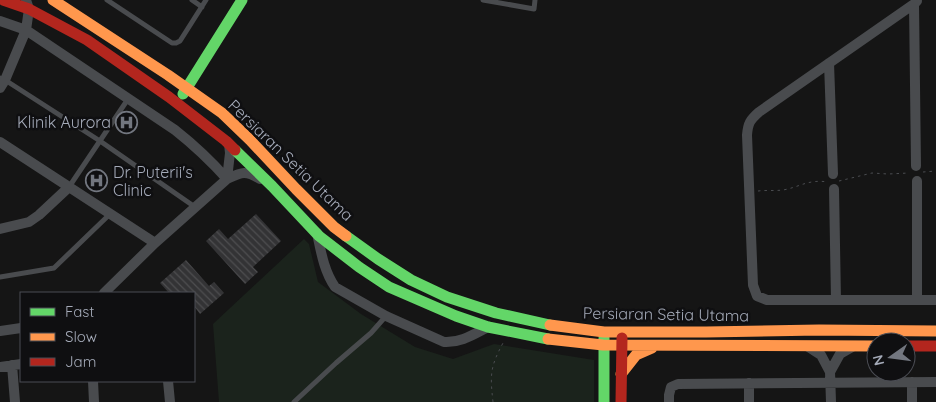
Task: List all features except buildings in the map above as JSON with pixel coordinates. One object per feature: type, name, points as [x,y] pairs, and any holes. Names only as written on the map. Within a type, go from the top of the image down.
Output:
[{"type":"street","name":"Persiaran Setia Utama","points":[[3,0],[27,4],[87,40],[177,103],[229,144],[317,233],[359,267],[390,287],[456,316],[509,332],[603,345],[866,346]]},
{"type":"street","name":"Persiaran Setia Utama","points":[[53,0],[222,113],[334,227],[411,280],[446,297],[496,313],[546,325],[604,332],[936,331]]},
{"type":"street","points":[[177,103],[242,0]]},
{"type":"street","points":[[916,2],[750,120],[747,135],[753,285],[757,296],[766,300],[936,300]]},
{"type":"street","points":[[916,2],[917,299]]},
{"type":"street","points":[[2,82],[26,30],[27,4]]},
{"type":"street","points":[[0,21],[26,30],[175,130],[211,161],[227,179]]},
{"type":"street","points":[[829,63],[836,300]]},
{"type":"street","points":[[0,142],[155,244]]},
{"type":"street","points":[[227,179],[230,153],[229,144]]},
{"type":"street","points":[[105,292],[227,179],[240,173],[250,173],[272,186]]},
{"type":"street","points":[[0,229],[29,222],[70,187]]},
{"type":"street","points":[[317,233],[325,268],[335,287],[386,316],[444,342],[454,343],[488,327]]},
{"type":"street","points":[[0,331],[20,328]]},
{"type":"street","points":[[604,332],[604,402]]},
{"type":"street","points":[[621,402],[622,332]]},
{"type":"street","points":[[806,345],[821,354],[830,372],[831,402]]},
{"type":"street","points":[[621,374],[636,355],[657,346]]},
{"type":"street","points":[[830,372],[840,354],[856,346]]},
{"type":"street","points":[[916,346],[936,346]]},
{"type":"street","points":[[0,367],[16,364],[15,402]]},
{"type":"street","points":[[93,382],[94,402]]},
{"type":"street","points":[[168,382],[170,402]]},
{"type":"street","points":[[668,402],[671,387],[678,384],[912,382],[912,402]]},
{"type":"street","points":[[916,382],[936,382]]},
{"type":"street","points":[[749,383],[749,402]]},
{"type":"lane","points":[[107,0],[172,43],[180,41],[206,0]]},
{"type":"lane","points":[[192,0],[202,7]]},
{"type":"lane","points":[[483,0],[534,9],[535,0]]},
{"type":"lane","points":[[2,82],[100,141],[195,207]]},
{"type":"lane","points":[[70,187],[128,99]]},
{"type":"lane","points":[[0,277],[54,268],[110,214]]},
{"type":"lane","points":[[294,402],[371,333],[386,316]]},
{"type":"path","points":[[750,191],[782,190],[805,183],[816,181],[834,182],[872,173],[936,171]]},
{"type":"path","points":[[493,402],[492,366],[509,332]]},
{"type":"shaded area","points":[[304,239],[309,244],[318,282],[361,314],[415,347],[453,359],[494,344],[594,360],[594,402],[219,402],[213,324]]},
{"type":"traffic: fast","points":[[183,94],[242,0]]},
{"type":"traffic: fast","points":[[235,150],[319,236],[359,267],[389,287],[456,316],[488,327],[548,339]]},
{"type":"traffic: fast","points":[[346,236],[411,280],[447,297],[496,313],[550,325]]},
{"type":"traffic: fast","points":[[604,338],[604,402]]},
{"type":"traffic: slow","points":[[53,0],[168,75],[222,113],[334,227],[346,236]]},
{"type":"traffic: slow","points":[[550,325],[604,332],[936,331]]},
{"type":"traffic: slow","points":[[548,339],[603,345],[866,346]]},
{"type":"traffic: slow","points":[[621,374],[636,355],[652,348]]},
{"type":"traffic: jam","points":[[3,0],[29,9],[87,40],[169,97],[235,150]]},
{"type":"traffic: jam","points":[[621,402],[622,338]]},
{"type":"traffic: jam","points":[[916,346],[936,346]]},
{"type":"place","name":"Klinik Aurora","points":[[127,122]]},
{"type":"place","name":"Dr. Puterii's Clinic","points":[[97,181]]}]
